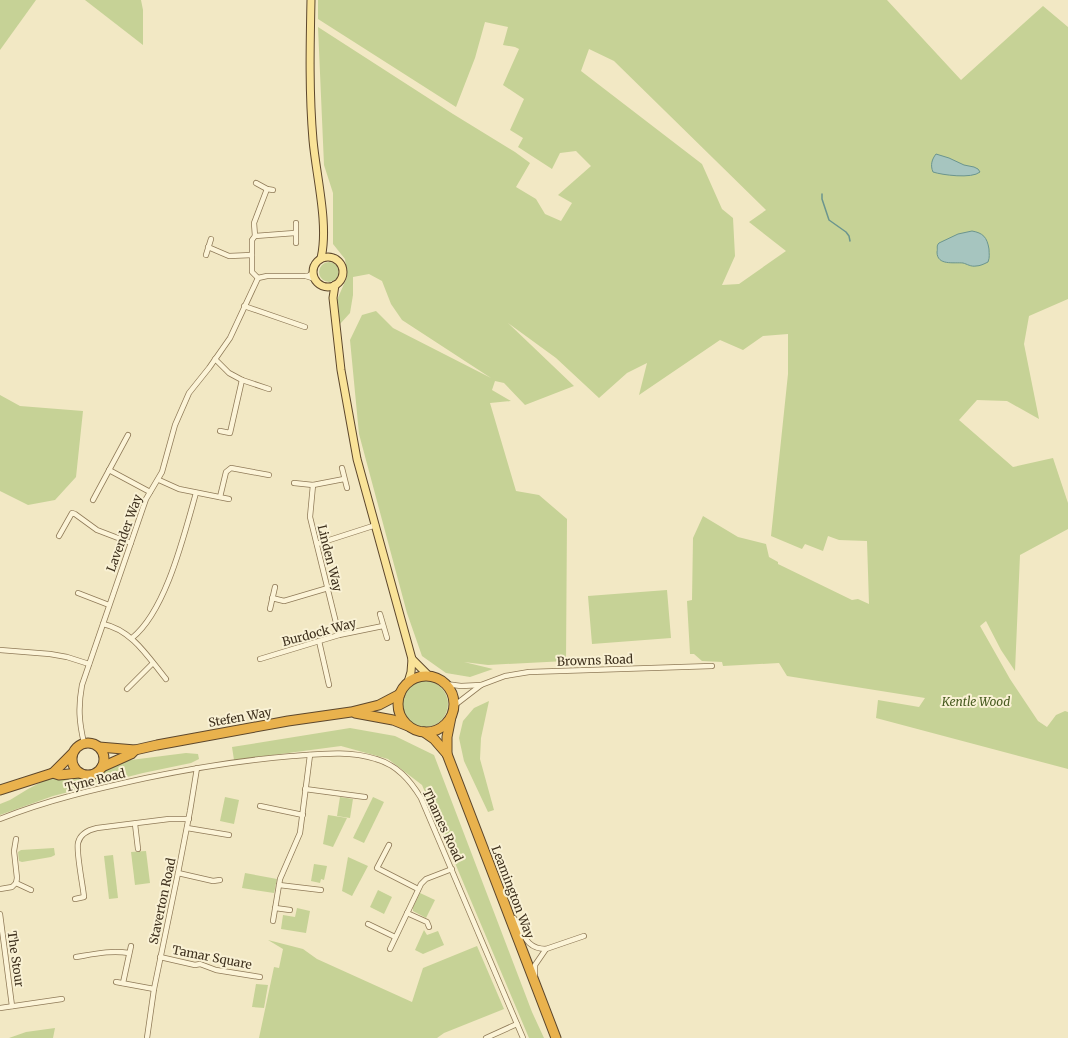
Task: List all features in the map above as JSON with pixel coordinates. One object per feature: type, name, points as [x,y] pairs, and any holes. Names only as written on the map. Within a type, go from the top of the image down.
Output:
[{"type":"highway","points":[[350,712],[393,720],[411,728],[424,732],[439,729],[451,717],[454,705],[453,695],[446,684],[436,677],[417,677],[408,682],[400,694],[398,702],[400,715],[411,728]]},
{"type":"highway","points":[[350,712],[379,705],[400,694]]},
{"type":"highway","name":"Stefen Way","points":[[99,747],[135,750],[196,737],[315,716],[350,712]]},
{"type":"highway","name":"Leamington Way","points":[[451,717],[447,737],[447,754],[556,1038]]},
{"type":"highway","name":"Leamington Way","points":[[424,732],[447,754]]},
{"type":"highway","points":[[0,790],[53,773],[75,749],[84,743],[94,744],[99,747],[104,756],[102,766],[95,774],[53,773]]},
{"type":"highway","name":"Stefen Way","points":[[102,766],[131,754],[135,750]]},
{"type":"highway","points":[[72,754],[72,764],[79,773]]},
{"type":"main road","points":[[311,0],[310,93],[313,141],[324,243],[326,250],[331,257],[340,262],[343,268],[342,278],[335,285],[326,287]]},
{"type":"main road","points":[[324,243],[321,258],[316,263],[314,276],[319,284],[326,287],[333,298]]},
{"type":"main road","points":[[321,258],[331,257]]},
{"type":"main road","points":[[335,285],[333,298],[341,370],[357,459],[412,658],[411,672],[408,682]]},
{"type":"main road","points":[[412,658],[429,676]]},
{"type":"street","points":[[256,184],[273,190]]},
{"type":"street","points":[[267,189],[254,223],[255,236],[252,240],[252,272],[258,278],[267,276],[314,276]]},
{"type":"street","points":[[296,223],[296,242]]},
{"type":"street","points":[[255,236],[295,233]]},
{"type":"street","points":[[206,255],[211,239]]},
{"type":"street","points":[[208,247],[229,256],[252,254]]},
{"type":"street","name":"Lavender Way","points":[[84,743],[78,710],[82,685],[146,499],[159,480],[181,408],[189,393],[230,338],[258,278]]},
{"type":"street","points":[[244,306],[299,322],[305,327]]},
{"type":"street","points":[[215,359],[229,373],[242,380],[269,389]]},
{"type":"street","points":[[220,431],[230,432],[242,380]]},
{"type":"street","points":[[93,500],[128,435]]},
{"type":"street","points":[[220,497],[226,472],[231,468],[269,475]]},
{"type":"street","points":[[342,468],[347,488]]},
{"type":"street","points":[[109,470],[150,492]]},
{"type":"street","points":[[294,483],[313,485],[344,479]]},
{"type":"street","points":[[159,480],[179,489],[229,499]]},
{"type":"street","name":"Linden Way","points":[[313,485],[310,517],[339,635]]},
{"type":"street","points":[[132,638],[147,624],[164,592],[179,552],[196,493]]},
{"type":"street","points":[[59,536],[72,513],[97,530],[131,543]]},
{"type":"street","points":[[316,544],[376,526]]},
{"type":"street","points":[[270,609],[275,586]]},
{"type":"street","points":[[272,598],[284,601],[328,588]]},
{"type":"street","points":[[78,593],[109,605]]},
{"type":"street","points":[[380,614],[387,638]]},
{"type":"street","points":[[103,624],[119,629],[132,638],[166,679]]},
{"type":"street","name":"Burdock Way","points":[[260,659],[339,635],[383,626]]},
{"type":"street","points":[[319,641],[329,685]]},
{"type":"street","points":[[0,650],[50,654],[67,657],[89,664]]},
{"type":"street","points":[[127,689],[153,663]]},
{"type":"street","name":"Browns Road","points":[[454,705],[481,685],[505,676],[529,672],[712,666]]},
{"type":"street","name":"Browns Road","points":[[446,684],[461,686],[481,685]]},
{"type":"street","name":"Thames Road","points":[[197,768],[274,758],[346,753],[364,756],[387,763],[403,774],[421,798],[523,1038]]},
{"type":"street","points":[[273,921],[280,878],[300,833],[310,755]]},
{"type":"street","name":"Staverton Road","points":[[148,1038],[154,989],[189,819],[197,768]]},
{"type":"street","name":"Tyne Road","points":[[0,819],[57,799],[197,768]]},
{"type":"street","points":[[305,789],[365,797]]},
{"type":"street","points":[[260,806],[303,815]]},
{"type":"street","points":[[75,899],[84,897],[78,844],[83,834],[89,830],[97,828],[169,819],[189,819]]},
{"type":"street","points":[[135,824],[138,849]]},
{"type":"street","points":[[187,828],[229,835]]},
{"type":"street","points":[[0,889],[12,887],[16,883],[17,878],[14,851],[16,839]]},
{"type":"street","points":[[389,845],[377,868],[418,889]]},
{"type":"street","points":[[390,949],[418,889],[426,879],[452,869]]},
{"type":"street","points":[[178,874],[213,881],[220,880]]},
{"type":"street","points":[[16,883],[31,890]]},
{"type":"street","points":[[279,885],[321,890]]},
{"type":"street","points":[[275,908],[290,910]]},
{"type":"street","points":[[506,909],[515,920],[530,946],[546,949],[584,936]]},
{"type":"street","points":[[407,913],[427,922],[429,927]]},
{"type":"street","name":"The Stour","points":[[0,914],[12,1006]]},
{"type":"street","points":[[368,924],[396,937]]},
{"type":"street","points":[[123,983],[131,946]]},
{"type":"street","points":[[534,983],[535,964],[546,949]]},
{"type":"street","points":[[76,957],[117,951],[129,953]]},
{"type":"street","name":"Tamar Square","points":[[160,957],[196,965],[200,964],[216,970],[260,977]]},
{"type":"street","points":[[116,982],[154,989]]},
{"type":"street","name":"The Stour","points":[[0,1008],[62,999]]},
{"type":"street","points":[[486,1038],[517,1024]]},
{"type":"green space","points":[[0,0],[36,0],[0,50]]},
{"type":"green space","points":[[85,0],[141,0],[143,10],[143,45]]},
{"type":"green space","name":"Kentle Wood","points":[[318,0],[887,0],[961,80],[1043,6],[1068,27],[1068,299],[1029,316],[1024,344],[1039,419],[1007,401],[977,400],[959,420],[1013,467],[1053,458],[1068,503],[1068,529],[1020,555],[1015,671],[1001,650],[986,621],[980,626],[1010,679],[1038,721],[1047,727],[1056,715],[1065,711],[1068,712],[1068,769],[876,718],[878,700],[919,707],[925,698],[787,676],[779,663],[723,666],[722,662],[702,661],[694,654],[690,654],[687,601],[692,600],[693,538],[703,516],[738,537],[766,544],[769,557],[778,562],[778,564],[852,600],[858,599],[869,604],[867,541],[839,540],[828,536],[823,551],[805,544],[802,549],[771,536],[788,374],[788,334],[763,336],[743,350],[720,340],[639,395],[647,363],[627,373],[599,398],[556,358],[508,323],[574,386],[525,405],[504,383],[495,381],[492,390],[511,401],[490,403],[516,491],[539,495],[567,519],[566,661],[488,665],[464,662],[493,669],[470,677],[446,673],[422,656],[407,613],[359,434],[350,340],[362,315],[376,311],[393,328],[491,378],[402,320],[391,304],[382,281],[369,274],[353,277],[353,295],[350,313],[340,324],[337,300],[347,277],[345,259],[333,244],[333,193],[324,165],[318,27],[530,163],[516,187],[536,199],[545,214],[561,221],[572,203],[558,195],[591,166],[576,151],[560,153],[552,169],[518,147],[523,138],[510,130],[524,99],[503,85],[519,49],[503,45],[508,27],[485,22],[475,58],[456,107],[318,19]],"holes":[[[589,49],[614,61],[766,210],[749,222],[786,251],[739,284],[722,285],[735,256],[733,218],[722,209],[702,164],[581,71]]]},
{"type":"green space","points":[[329,262],[336,265],[339,272],[336,279],[329,282],[322,279],[319,272],[322,265]]},
{"type":"green space","points":[[0,395],[20,406],[83,411],[76,477],[55,500],[28,505],[0,491]]},
{"type":"green space","points":[[667,590],[671,638],[592,644],[588,596]]},
{"type":"green space","points":[[425,681],[438,685],[444,691],[448,704],[444,717],[438,723],[425,727],[412,723],[406,717],[402,704],[406,691],[412,685]]},
{"type":"green space","points":[[489,701],[481,738],[480,759],[494,810],[488,812],[464,761],[459,738],[463,721],[474,708]]},
{"type":"green space","points":[[350,728],[395,736],[434,755],[532,1012],[544,1038],[529,1038],[422,785],[388,759],[341,746],[234,760],[232,747]]},
{"type":"green space","points":[[186,753],[198,754],[199,759],[191,763],[143,773],[53,796],[0,815],[0,804],[49,778],[56,777],[71,779],[99,773],[107,763]]},
{"type":"green space","points":[[225,797],[239,800],[234,824],[220,821]]},
{"type":"green space","points":[[340,797],[353,799],[350,818],[337,816]]},
{"type":"green space","points":[[373,797],[384,802],[364,843],[353,838]]},
{"type":"green space","points":[[328,815],[347,818],[333,847],[323,844]]},
{"type":"green space","points":[[54,848],[55,855],[51,857],[22,862],[19,861],[18,852],[21,850]]},
{"type":"green space","points":[[146,851],[150,883],[135,885],[131,852]]},
{"type":"green space","points":[[113,855],[118,898],[109,899],[104,856]]},
{"type":"green space","points":[[348,857],[368,866],[352,896],[342,891]]},
{"type":"green space","points":[[314,864],[327,866],[324,880],[321,879],[320,883],[311,881]]},
{"type":"green space","points":[[245,873],[277,879],[274,893],[242,888]]},
{"type":"green space","points":[[378,890],[392,897],[384,914],[370,907]]},
{"type":"green space","points":[[420,893],[435,900],[426,918],[413,911],[413,907]]},
{"type":"green space","points":[[297,908],[310,911],[306,933],[281,929],[283,915],[295,917]]},
{"type":"green space","points":[[424,930],[427,935],[438,931],[444,945],[423,954],[415,950]]},
{"type":"green space","points":[[268,940],[303,949],[317,959],[412,1002],[423,968],[477,946],[504,1009],[444,1033],[437,1038],[259,1038],[274,967],[279,968],[283,949]]},
{"type":"green space","points":[[256,984],[268,985],[264,1008],[252,1007]]},
{"type":"green space","points":[[55,1028],[53,1038],[9,1038],[26,1032]]},
{"type":"water","points":[[936,154],[964,165],[974,167],[980,172],[964,176],[933,172],[932,162]]},
{"type":"water","points":[[972,231],[982,234],[986,239],[989,249],[988,262],[971,266],[963,263],[947,262],[940,259],[937,252],[937,246],[939,243],[958,234]]},
{"type":"waterway","points":[[822,194],[822,199],[829,220],[846,232],[850,241]]}]
